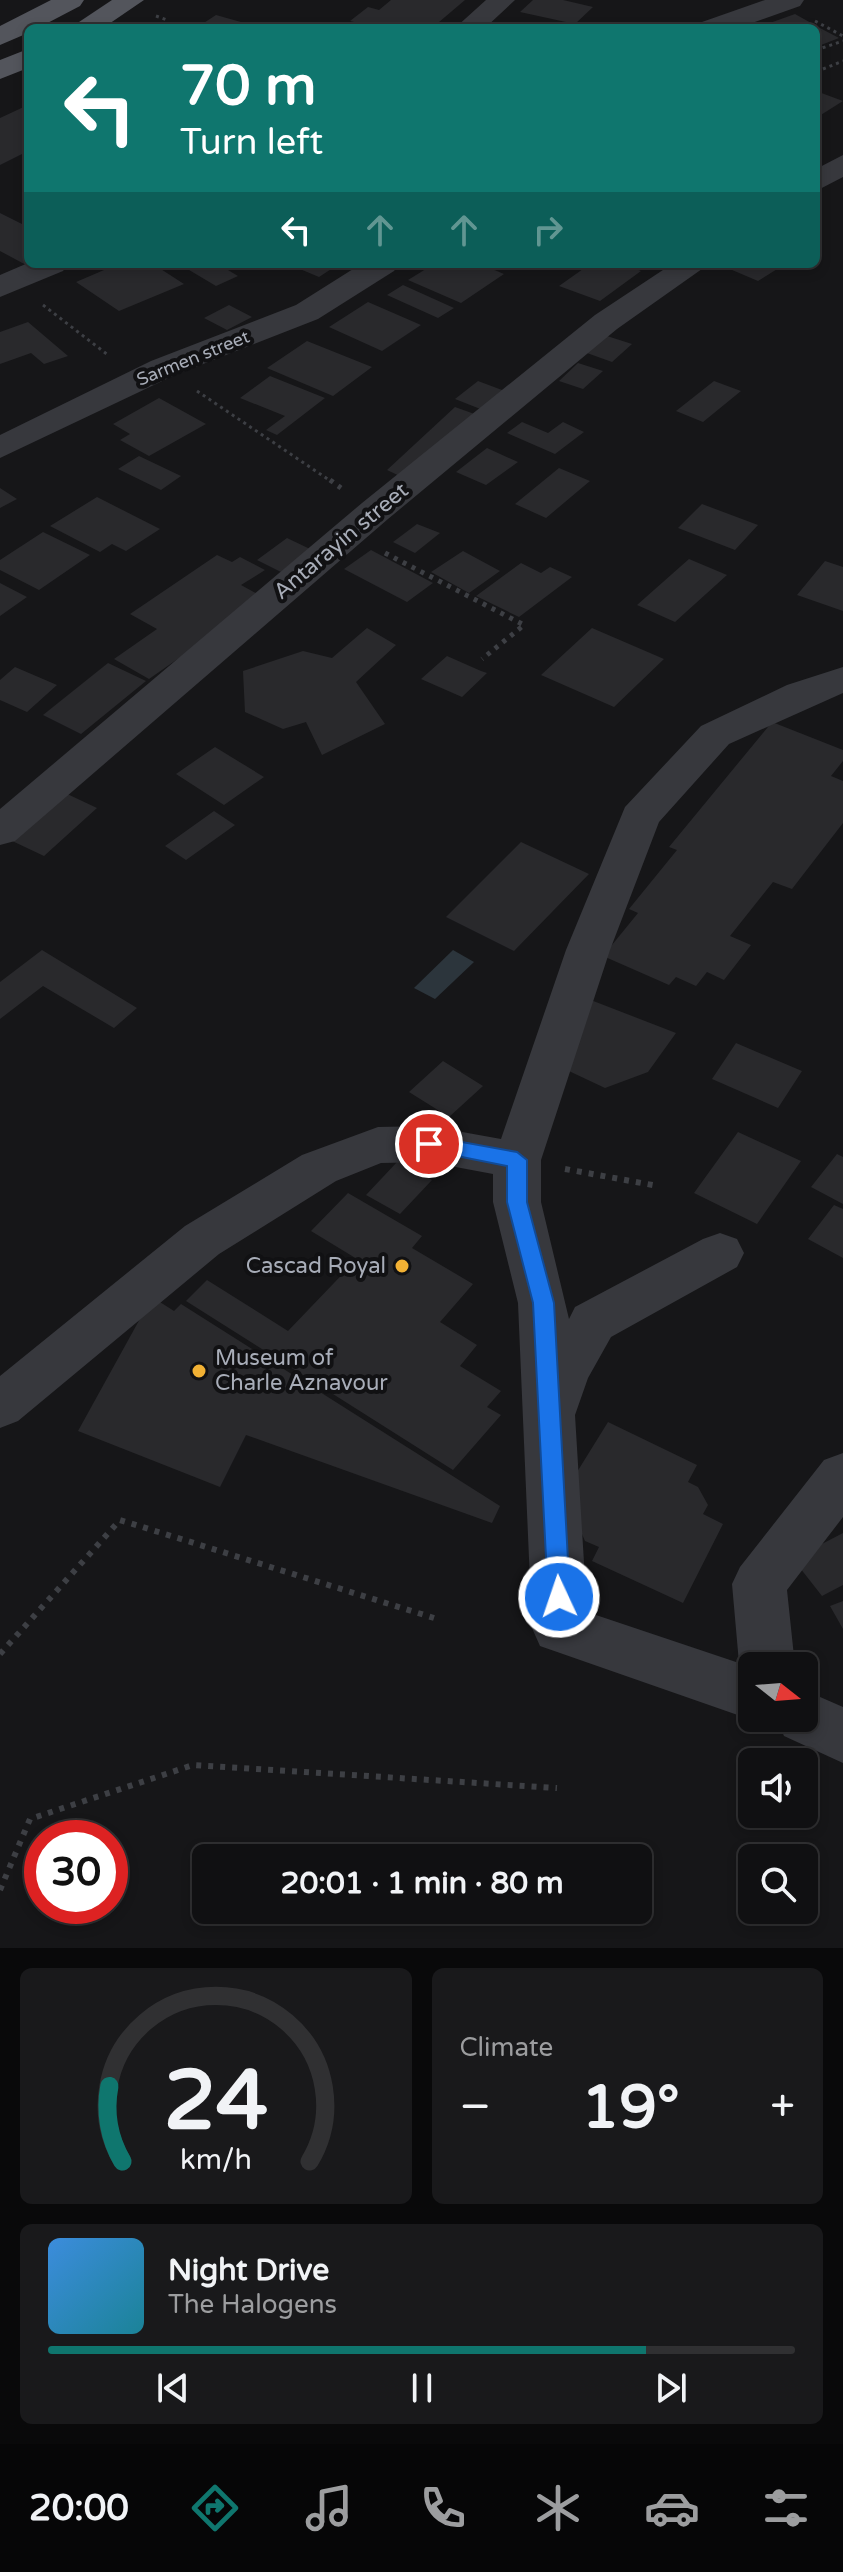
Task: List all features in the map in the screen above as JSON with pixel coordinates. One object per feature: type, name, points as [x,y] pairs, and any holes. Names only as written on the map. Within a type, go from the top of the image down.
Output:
[{"type":"main road","points":[[25,24],[71,0]]},
{"type":"main road","points":[[91,24],[131,0]]},
{"type":"main road","points":[[0,37],[24,24]]},
{"type":"main road","points":[[0,71],[24,59]]},
{"type":"street","points":[[474,24],[502,0]]},
{"type":"street","points":[[718,24],[791,0]]},
{"type":"street","points":[[820,179],[843,164]]},
{"type":"street","points":[[6,284],[43,268]]},
{"type":"street","name":"Sarmen street","points":[[0,448],[151,373],[307,312],[377,268]]},
{"type":"street","name":"Antarayin street","points":[[0,831],[362,523],[606,322],[687,268]]},
{"type":"street","points":[[738,1689],[560,1628],[543,1303],[517,1202],[517,1160],[588,950],[640,817],[715,735],[801,694],[843,679]]},
{"type":"street","points":[[0,1406],[202,1240],[319,1168],[378,1145],[429,1144],[517,1160]]},
{"type":"street","points":[[550,1415],[563,1375],[593,1322],[720,1253]]},
{"type":"street","points":[[766,1652],[759,1584],[843,1476]]},
{"type":"street","points":[[818,1724],[843,1736]]},
{"type":"path","points":[[820,49],[843,41]]},
{"type":"path","points":[[823,69],[843,61]]},
{"type":"path","points":[[6,284],[151,373],[362,523],[524,625],[482,659]]},
{"type":"path","points":[[517,1160],[658,1186]]},
{"type":"path","points":[[0,1654],[120,1520],[434,1618]]},
{"type":"path","points":[[0,1890],[30,1819],[193,1765],[557,1788]]},
{"type":"shaded area","points":[[453,950],[474,962],[435,999],[414,988]]},
{"type":"building","points":[[391,0],[465,0],[437,24],[362,24],[350,21],[368,7],[379,10]]},
{"type":"building","points":[[533,0],[563,0],[593,7],[575,24],[520,12]]},
{"type":"building","points":[[795,14],[813,24],[767,24]]},
{"type":"building","points":[[216,15],[248,24],[202,24]]},
{"type":"building","points":[[820,28],[839,38],[820,45]]},
{"type":"building","points":[[820,92],[843,101],[820,115]]},
{"type":"building","points":[[24,107],[24,153],[0,165],[0,118]]},
{"type":"building","points":[[0,213],[24,225],[24,264],[0,251]]},
{"type":"building","points":[[109,268],[159,268],[184,284],[119,311],[76,282]]},
{"type":"building","points":[[186,268],[225,268],[238,276],[216,286]]},
{"type":"building","points":[[298,268],[333,268],[319,277]]},
{"type":"building","points":[[428,268],[490,268],[504,274],[461,303],[408,280]]},
{"type":"building","points":[[584,268],[634,268],[641,271],[600,301],[559,286]]},
{"type":"building","points":[[727,268],[779,268],[758,281]]},
{"type":"building","points":[[403,285],[454,308],[438,318],[387,295]]},
{"type":"building","points":[[368,302],[421,325],[382,351],[329,327]]},
{"type":"building","points":[[229,305],[252,317],[227,330],[204,318]]},
{"type":"building","points":[[28,322],[68,356],[44,364],[31,353],[0,364],[0,332]]},
{"type":"building","points":[[607,336],[632,344],[612,362],[587,353]]},
{"type":"building","points":[[307,341],[372,367],[333,396],[267,368]]},
{"type":"building","points":[[578,363],[603,371],[583,389],[559,381]]},
{"type":"building","points":[[270,376],[325,398],[277,435],[266,430],[285,416],[240,398]]},
{"type":"building","points":[[478,381],[510,393],[488,412],[455,399]]},
{"type":"building","points":[[714,381],[741,391],[703,422],[676,411]]},
{"type":"building","points":[[159,398],[206,424],[149,456],[120,440],[130,434],[113,424]]},
{"type":"building","points":[[455,407],[480,416],[406,479],[387,470]]},
{"type":"building","points":[[522,422],[548,433],[563,422],[584,432],[555,454],[507,433]]},
{"type":"building","points":[[487,448],[518,462],[486,485],[456,472]]},
{"type":"building","points":[[139,456],[181,476],[161,490],[118,469]]},
{"type":"building","points":[[559,468],[590,481],[546,518],[515,504]]},
{"type":"building","points":[[0,488],[17,499],[0,508]]},
{"type":"building","points":[[97,497],[160,529],[126,551],[112,544],[100,552],[50,526]]},
{"type":"building","points":[[702,504],[758,525],[735,550],[678,528]]},
{"type":"building","points":[[417,524],[440,533],[415,553],[393,542]]},
{"type":"building","points":[[43,532],[90,555],[39,590],[0,570],[0,560]]},
{"type":"building","points":[[287,538],[310,549],[281,572],[257,560]]},
{"type":"building","points":[[371,550],[433,583],[407,602],[344,569]]},
{"type":"building","points":[[463,551],[500,571],[469,593],[431,572]]},
{"type":"building","points":[[217,555],[232,562],[240,557],[265,570],[241,585],[265,598],[149,679],[114,659],[157,629],[130,614]]},
{"type":"building","points":[[689,559],[727,575],[675,622],[637,605]]},
{"type":"building","points":[[825,561],[843,567],[843,611],[797,595]]},
{"type":"building","points":[[521,563],[541,573],[550,567],[572,577],[519,617],[476,596]]},
{"type":"building","points":[[0,583],[27,597],[0,616]]},
{"type":"building","points":[[367,628],[396,645],[356,682],[385,724],[322,755],[306,722],[283,729],[245,712],[243,671],[303,651],[332,658]]},
{"type":"building","points":[[592,628],[664,659],[614,707],[541,675]]},
{"type":"building","points":[[447,656],[487,673],[462,697],[421,679]]},
{"type":"building","points":[[108,663],[146,681],[81,734],[43,715]]},
{"type":"building","points":[[15,667],[57,685],[27,712],[0,700],[0,680]]},
{"type":"building","points":[[772,722],[843,750],[843,761],[831,776],[843,781],[843,823],[792,889],[773,882],[730,936],[751,945],[724,980],[707,972],[696,986],[676,977],[669,985],[603,956],[638,913],[629,909],[677,850],[669,847]]},
{"type":"building","points":[[215,747],[264,777],[224,805],[176,774]]},
{"type":"building","points":[[63,792],[97,808],[44,856],[8,839]]},
{"type":"building","points":[[214,811],[235,825],[186,860],[165,846]]},
{"type":"building","points":[[521,842],[589,874],[514,951],[446,917]]},
{"type":"building","points":[[42,950],[137,1008],[114,1028],[43,986],[0,1019],[0,982]]},
{"type":"building","points":[[583,997],[676,1033],[648,1072],[605,1088],[554,1064]]},
{"type":"building","points":[[736,1043],[802,1071],[778,1108],[712,1079]]},
{"type":"building","points":[[443,1061],[483,1086],[449,1117],[409,1092]]},
{"type":"building","points":[[738,1132],[801,1161],[757,1224],[694,1193]]},
{"type":"building","points":[[837,1154],[843,1157],[843,1204],[811,1187]]},
{"type":"building","points":[[398,1161],[432,1180],[400,1214],[366,1195]]},
{"type":"building","points":[[348,1193],[422,1236],[412,1248],[473,1284],[440,1322],[477,1345],[460,1366],[501,1391],[487,1407],[501,1415],[453,1470],[186,1301],[207,1280],[288,1331],[357,1259],[311,1231]]},
{"type":"building","points":[[834,1205],[843,1209],[843,1258],[808,1239]]},
{"type":"building","name":"Museum of Charle Aznavour","points":[[152,1297],[174,1311],[181,1304],[500,1506],[492,1523],[246,1435],[220,1487],[78,1431]]},
{"type":"building","points":[[608,1422],[697,1465],[688,1482],[698,1487],[708,1505],[703,1514],[723,1524],[683,1603],[592,1561],[599,1547],[585,1541],[564,1493]]},
{"type":"building","points":[[843,1533],[843,1585],[822,1596],[793,1559]]},
{"type":"building","points":[[843,1601],[843,1629],[830,1606]]},
{"type":"place","name":"Cascad Royal","points":[[402,1266]]},
{"type":"place","name":"Museum of Charle Aznavour","points":[[199,1371]]},
{"type":"route","points":[[429,1144],[517,1160],[517,1202],[543,1303],[559,1597]]}]
